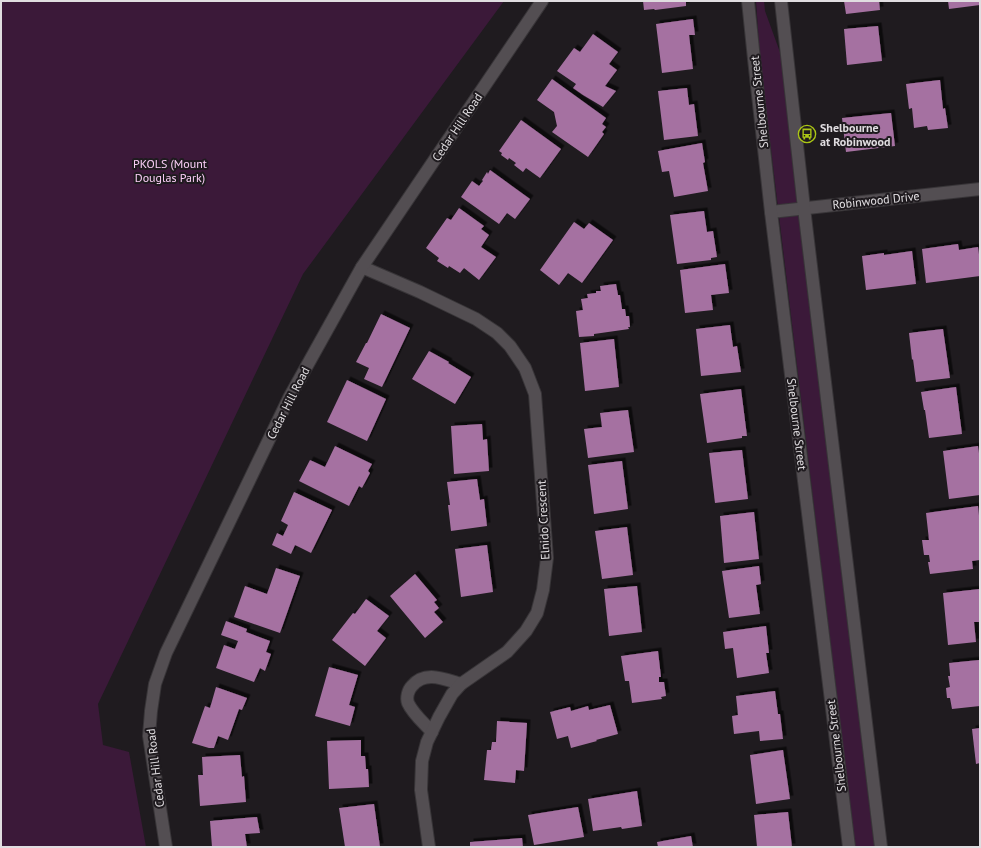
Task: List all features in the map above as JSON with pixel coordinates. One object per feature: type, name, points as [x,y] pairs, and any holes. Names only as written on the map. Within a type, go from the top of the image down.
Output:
[{"type":"street","name":"Cedar Hill Road","points":[[166,847],[149,736],[155,684],[166,653],[289,398],[362,267],[542,1]]},
{"type":"street","name":"Shelbourne Street","points":[[748,1],[771,212],[849,847]]},
{"type":"street","points":[[781,1],[804,208],[881,847]]},
{"type":"street","name":"Robinwood Drive","points":[[771,212],[980,189]]},
{"type":"street","name":"Elnido Crescent","points":[[362,267],[420,292],[476,319],[497,333],[510,346],[525,368],[535,394],[546,558],[543,590],[537,613],[526,631],[507,652],[461,684],[452,694],[438,718],[427,742],[422,761],[421,790],[429,847]]},
{"type":"street","points":[[432,732],[412,710],[408,701],[409,690],[416,681],[425,677],[436,677],[461,684]]},
{"type":"green space","name":"PKOLS (Mount Douglas Park)","points":[[1,1],[504,1],[303,274],[98,704],[103,745],[129,752],[146,847],[1,847]]},
{"type":"green space","points":[[756,1],[764,1],[765,11],[781,55],[798,210],[875,847],[855,847],[760,58]]},
{"type":"building","points":[[643,1],[686,1],[686,6],[644,10]]},
{"type":"building","points":[[844,1],[879,1],[880,10],[846,14]]},
{"type":"building","points":[[948,1],[980,1],[980,5],[949,9]]},
{"type":"building","points":[[693,19],[695,35],[689,35],[693,69],[662,73],[656,24]]},
{"type":"building","points":[[878,26],[882,61],[847,65],[844,29]]},
{"type":"building","points":[[593,34],[618,52],[609,64],[617,70],[605,86],[616,91],[603,107],[573,88],[576,84],[557,71],[574,48],[580,52]]},
{"type":"building","points":[[552,79],[606,118],[602,124],[606,127],[602,132],[604,134],[588,157],[552,132],[557,126],[554,112],[537,100]]},
{"type":"building","points":[[940,80],[943,109],[945,108],[948,128],[928,130],[927,126],[914,128],[912,108],[909,109],[906,84]]},
{"type":"building","points":[[687,88],[689,105],[694,104],[698,136],[664,140],[658,91]]},
{"type":"building","points":[[891,113],[895,146],[846,152],[842,118]]},
{"type":"building","points":[[521,120],[561,149],[540,178],[526,168],[523,172],[514,165],[516,163],[509,158],[508,160],[501,155],[502,153],[499,151]]},
{"type":"building","points":[[702,143],[705,162],[703,163],[708,191],[674,197],[669,171],[662,172],[658,151]]},
{"type":"building","points":[[490,170],[530,199],[515,219],[507,213],[499,224],[461,197],[472,181],[479,186],[487,172],[488,174]]},
{"type":"building","points":[[459,208],[484,226],[481,229],[489,235],[481,247],[496,257],[479,280],[464,268],[460,273],[449,266],[448,268],[437,261],[439,258],[426,248],[447,218],[451,220]]},
{"type":"building","points":[[704,211],[707,232],[713,231],[717,257],[711,258],[711,260],[677,264],[670,215]]},
{"type":"building","points":[[574,222],[584,229],[589,223],[613,240],[582,283],[568,273],[559,285],[540,270]]},
{"type":"building","points":[[958,244],[959,250],[978,247],[980,276],[926,283],[922,249]]},
{"type":"building","points":[[912,251],[916,284],[866,290],[862,256]]},
{"type":"building","points":[[725,264],[729,293],[711,295],[713,310],[685,313],[680,270]]},
{"type":"building","points":[[616,284],[618,295],[620,295],[622,309],[625,309],[626,316],[629,316],[629,329],[594,334],[594,336],[579,337],[576,311],[583,310],[581,299],[588,298],[587,294],[601,291],[600,286]]},
{"type":"building","points":[[381,314],[410,328],[382,387],[364,379],[369,368],[356,362]]},
{"type":"building","points":[[730,325],[733,347],[737,346],[741,372],[701,376],[696,329]]},
{"type":"building","points":[[943,329],[950,378],[916,382],[909,333]]},
{"type":"building","points":[[614,339],[619,387],[585,391],[580,343]]},
{"type":"building","points":[[429,351],[471,377],[455,404],[412,379]]},
{"type":"building","points":[[347,380],[386,399],[367,441],[327,422]]},
{"type":"building","points":[[956,387],[962,434],[929,438],[921,392]]},
{"type":"building","points":[[741,389],[747,436],[707,443],[700,394]]},
{"type":"building","points":[[628,410],[634,452],[588,458],[584,429],[602,427],[600,413]]},
{"type":"building","points":[[482,424],[483,440],[487,439],[489,471],[454,474],[451,426]]},
{"type":"building","points":[[335,446],[372,464],[368,471],[370,473],[362,488],[359,486],[349,506],[299,481],[310,460],[325,467]]},
{"type":"building","points":[[978,446],[980,461],[980,495],[949,499],[943,451]]},
{"type":"building","points":[[742,450],[748,499],[715,503],[709,453]]},
{"type":"building","points":[[622,461],[628,509],[594,514],[588,465]]},
{"type":"building","points":[[477,479],[480,500],[484,499],[487,526],[451,531],[447,482]]},
{"type":"building","points":[[294,492],[332,510],[311,553],[295,545],[291,554],[272,545],[277,533],[283,536],[288,525],[281,521]]},
{"type":"building","points":[[978,506],[980,525],[980,560],[972,561],[973,569],[930,574],[928,562],[930,562],[929,555],[924,555],[922,540],[929,540],[926,513]]},
{"type":"building","points":[[754,512],[759,559],[724,563],[720,516]]},
{"type":"building","points":[[627,527],[633,575],[602,579],[595,531]]},
{"type":"building","points":[[487,545],[493,592],[461,597],[455,549]]},
{"type":"building","points":[[759,566],[761,584],[756,585],[760,614],[729,618],[722,571]]},
{"type":"building","points":[[276,568],[300,576],[280,633],[234,617],[245,586],[267,594]]},
{"type":"building","points":[[415,574],[437,600],[434,602],[439,608],[434,612],[443,622],[425,638],[390,596]]},
{"type":"building","points":[[637,586],[642,632],[609,636],[604,589]]},
{"type":"building","points":[[980,589],[980,622],[974,622],[976,642],[948,645],[943,593]]},
{"type":"building","points":[[366,599],[389,616],[377,631],[386,638],[365,666],[332,640]]},
{"type":"building","points":[[226,621],[247,629],[246,632],[270,641],[266,652],[271,654],[265,671],[260,668],[254,682],[216,668],[224,645],[235,649],[238,641],[221,635]]},
{"type":"building","points":[[766,626],[769,653],[766,653],[769,673],[737,678],[733,648],[725,649],[723,632]]},
{"type":"building","points":[[658,651],[661,677],[659,677],[659,682],[664,682],[666,696],[661,697],[662,699],[632,703],[629,681],[625,681],[621,656]]},
{"type":"building","points":[[979,660],[980,706],[952,709],[950,698],[947,698],[946,688],[950,687],[948,676],[950,676],[949,663]]},
{"type":"building","points":[[329,667],[358,675],[349,705],[355,707],[350,726],[315,716]]},
{"type":"building","points":[[216,687],[247,698],[242,710],[239,709],[228,740],[218,736],[214,748],[209,748],[192,743],[205,706],[210,708]]},
{"type":"building","points":[[775,691],[783,739],[760,741],[759,731],[734,734],[732,716],[738,715],[736,696]]},
{"type":"building","points":[[610,705],[618,734],[571,748],[568,736],[557,739],[550,712],[570,707],[571,711],[588,706],[589,710]]},
{"type":"building","points":[[497,721],[527,723],[524,771],[516,770],[515,783],[484,780],[487,750],[491,750],[492,742],[496,742]]},
{"type":"building","points":[[980,728],[980,763],[976,764],[972,729]]},
{"type":"building","points":[[361,740],[361,756],[365,756],[366,769],[368,769],[369,787],[329,789],[327,741]]},
{"type":"building","points":[[783,750],[790,799],[756,804],[750,755]]},
{"type":"building","points":[[240,755],[242,777],[244,776],[246,802],[200,806],[198,775],[203,775],[202,757]]},
{"type":"building","points":[[637,791],[642,826],[593,831],[588,799]]},
{"type":"building","points":[[374,804],[380,847],[345,847],[339,808]]},
{"type":"building","points":[[578,807],[584,837],[534,845],[528,815]]},
{"type":"building","points":[[788,812],[792,847],[757,847],[754,815]]},
{"type":"building","points":[[257,817],[260,833],[245,834],[247,847],[212,847],[210,821]]},
{"type":"building","points":[[691,836],[693,847],[658,847],[657,842]]},
{"type":"building","points":[[522,838],[523,847],[470,847],[470,842]]},
{"type":"place","name":"Shelbourne at Robinwood","points":[[807,134]]}]
